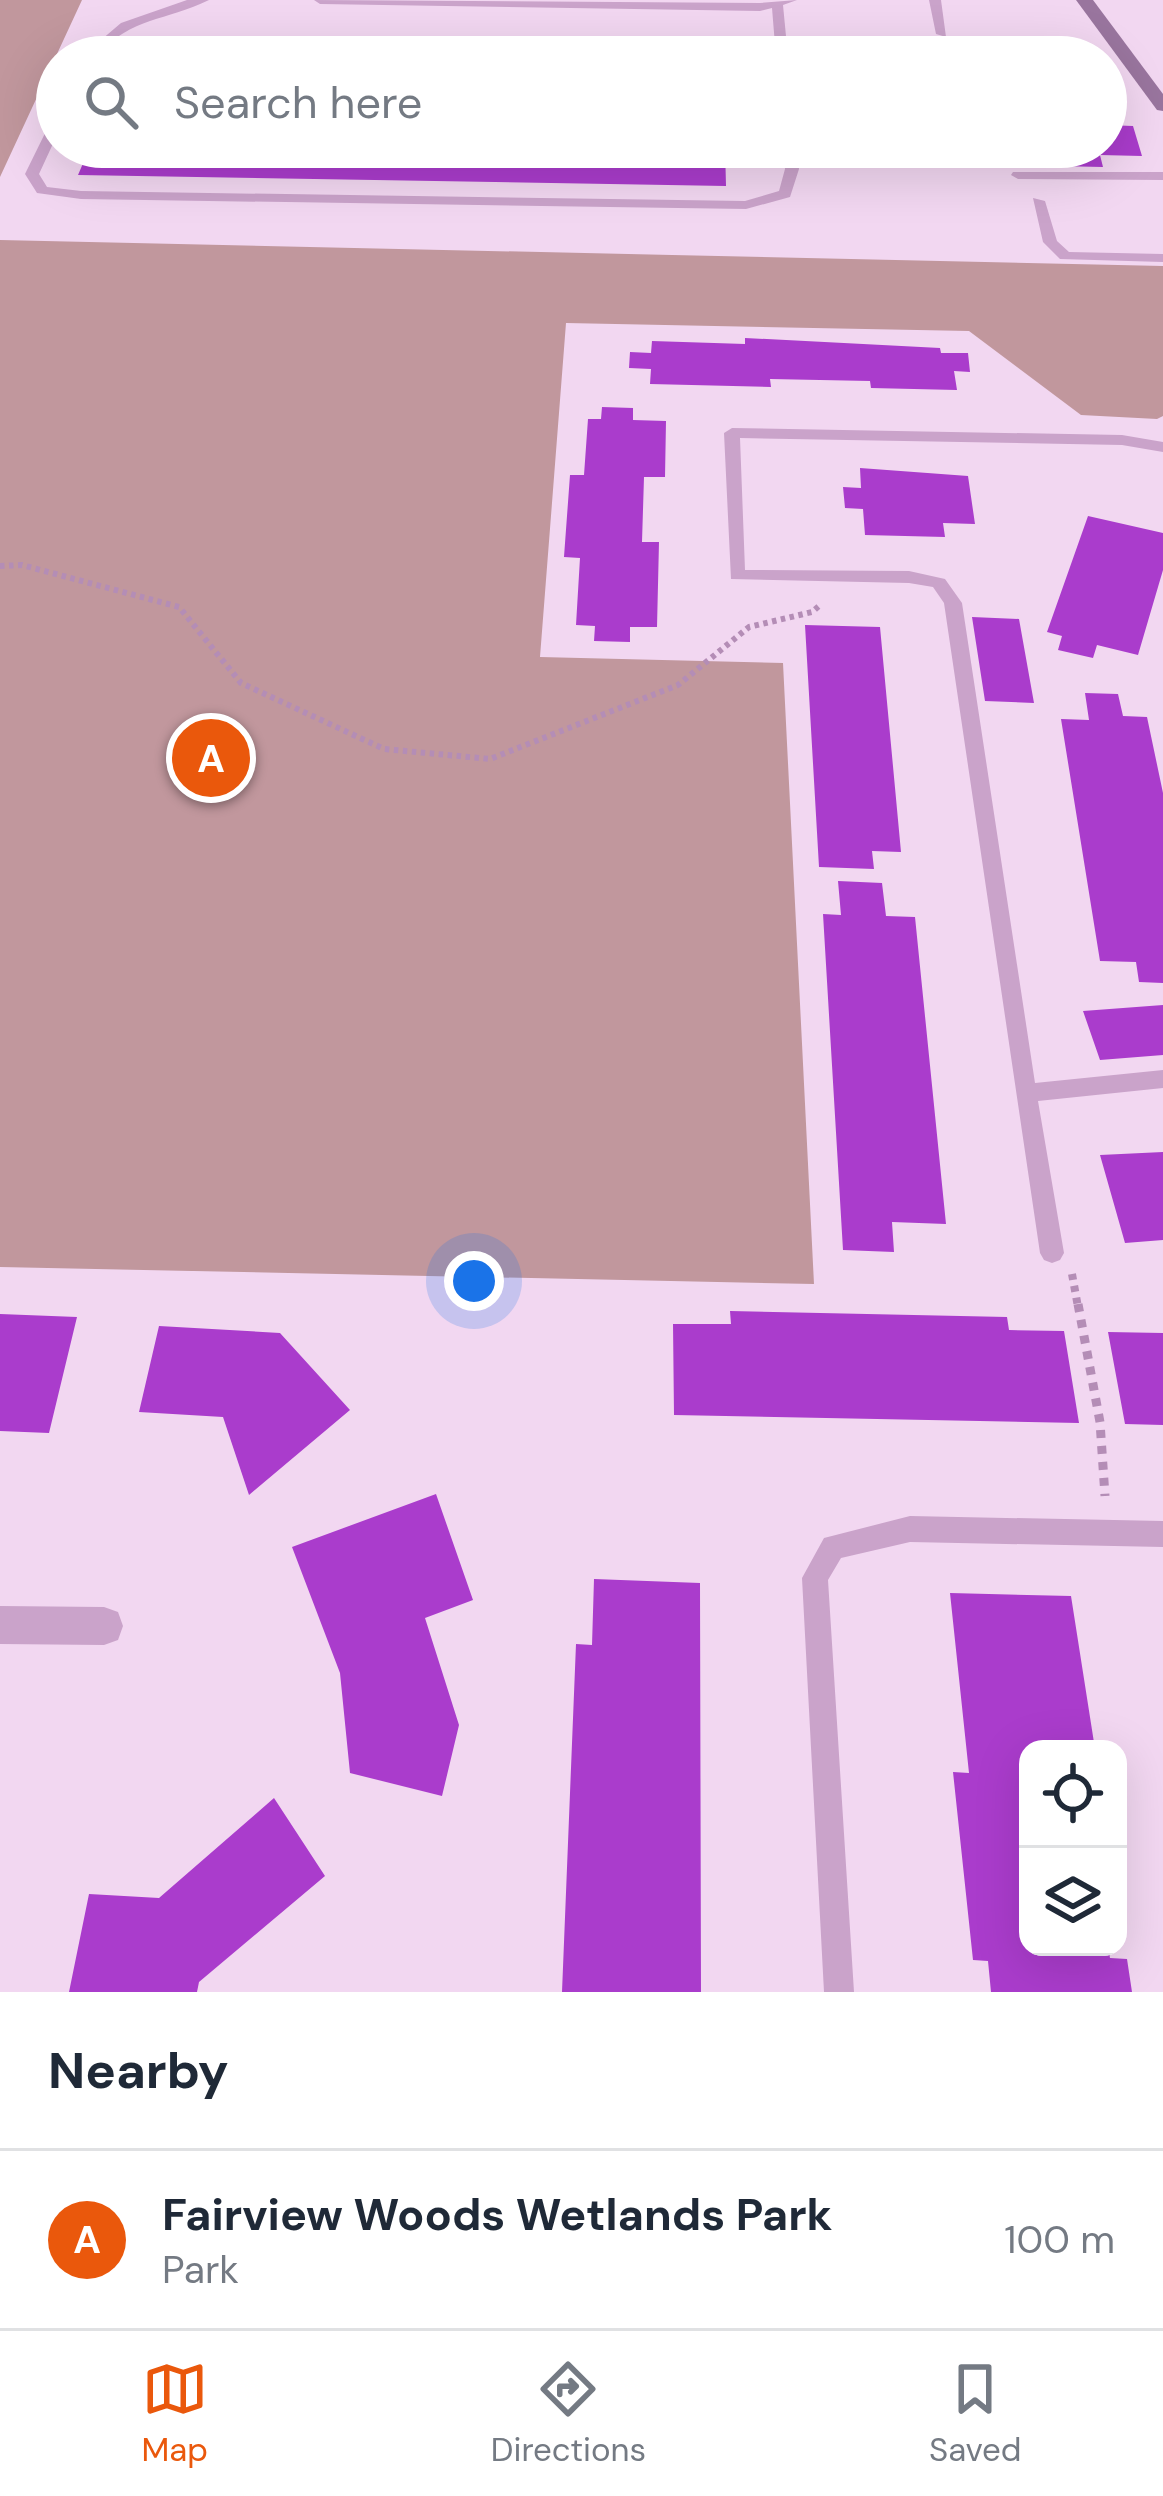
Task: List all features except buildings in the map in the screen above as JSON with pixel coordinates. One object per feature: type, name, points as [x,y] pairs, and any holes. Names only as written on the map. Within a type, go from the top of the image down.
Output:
[{"type":"main road","points":[[1084,0],[1111,36]]},
{"type":"main road","points":[[1127,58],[1163,106]]},
{"type":"street","points":[[0,1625],[104,1626]]},
{"type":"lane","points":[[105,36],[159,10],[203,0]]},
{"type":"lane","points":[[320,0],[760,7],[784,2],[783,36]]},
{"type":"lane","points":[[935,0],[943,34]]},
{"type":"lane","points":[[36,166],[32,174],[42,190],[81,195],[746,205],[785,194],[792,168]]},
{"type":"lane","points":[[1018,175],[1163,176]]},
{"type":"lane","points":[[1038,201],[1049,242],[1065,256],[1163,258]]},
{"type":"lane","points":[[1052,1253],[953,603],[939,583],[909,577],[737,574],[732,434],[1122,440],[1163,449]]},
{"type":"lane","points":[[1026,1093],[1163,1079]]},
{"type":"lane","points":[[839,1992],[815,1578],[833,1546],[910,1528],[1163,1534]]},
{"type":"path","points":[[0,566],[22,565],[179,607],[242,683],[384,749],[490,759],[678,685],[748,627],[812,612],[832,597],[837,575]]},
{"type":"path","points":[[1052,1253],[1073,1275],[1100,1422],[1099,1460],[1112,1533]]},
{"type":"shaded area","points":[[0,0],[82,0],[65,36],[36,36],[36,99],[0,177]]},
{"type":"shaded area","points":[[0,240],[1163,266],[1163,416],[1157,419],[1081,415],[969,331],[566,323],[540,657],[783,663],[814,1284],[0,1267]]},
{"type":"place","name":"Fairview Woods Wetlands Park","points":[[211,758]]}]
